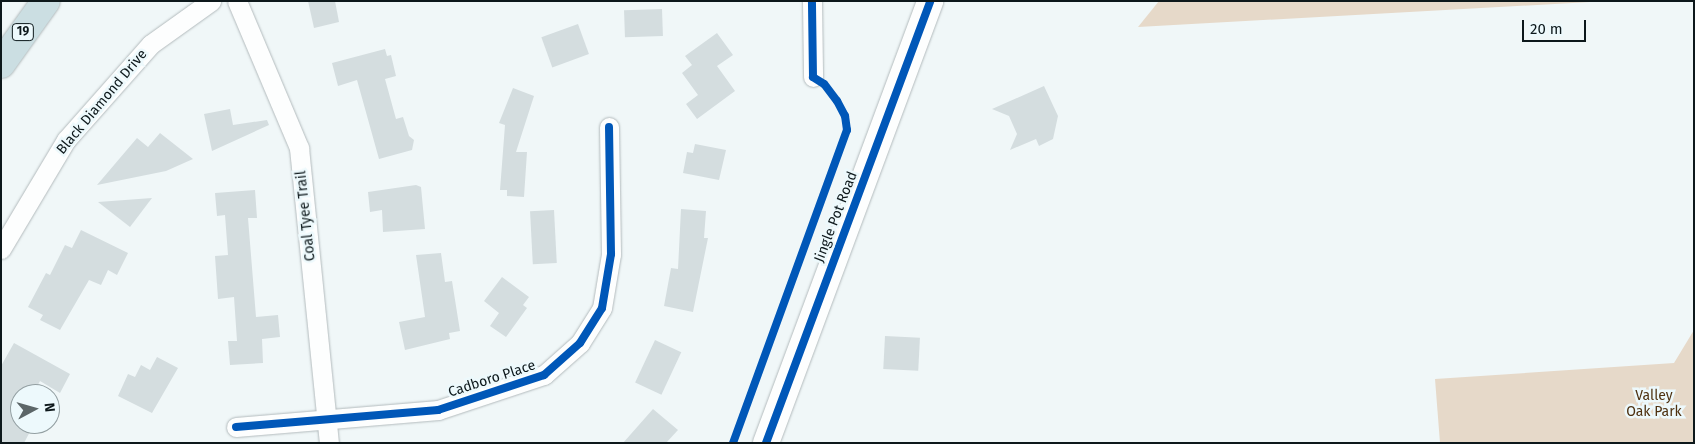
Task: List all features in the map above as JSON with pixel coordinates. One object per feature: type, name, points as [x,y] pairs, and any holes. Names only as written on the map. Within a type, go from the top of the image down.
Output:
[{"type":"highway","name":"19","points":[[1,64],[46,1]]},
{"type":"main road","name":"Jingle Pot Road","points":[[766,443],[930,1]]},
{"type":"street","name":"Black Diamond Drive","points":[[1,249],[66,140],[151,44],[211,1]]},
{"type":"street","name":"Coal Tyee Trail","points":[[236,1],[299,148],[329,443]]},
{"type":"street","points":[[812,1],[812,77]]},
{"type":"street","name":"Cadboro Place","points":[[236,427],[438,410],[544,375],[580,344],[602,308],[611,254],[609,127]]},
{"type":"green space","points":[[1159,1],[1608,1],[1138,27]]},
{"type":"green space","name":"Valley Oak Park","points":[[1694,330],[1694,443],[1440,443],[1435,379],[1674,363]]},
{"type":"building","points":[[308,1],[335,1],[339,22],[314,28]]},
{"type":"building","points":[[662,9],[663,36],[625,37],[624,10]]},
{"type":"building","points":[[578,24],[589,54],[552,67],[541,37]]},
{"type":"building","points":[[717,33],[733,55],[717,66],[735,91],[697,119],[686,104],[698,95],[682,73],[692,65],[685,56]]},
{"type":"building","points":[[385,49],[387,56],[391,55],[396,76],[385,79],[396,119],[403,117],[409,136],[414,140],[412,150],[379,159],[357,80],[338,86],[332,63]]},
{"type":"building","points":[[1044,86],[1058,116],[1053,139],[1039,146],[1036,139],[1010,150],[1017,134],[1009,116],[992,109]]},
{"type":"building","points":[[513,88],[534,96],[516,152],[527,152],[524,197],[507,196],[507,190],[500,190],[505,125],[499,123]]},
{"type":"building","points":[[230,109],[233,125],[267,120],[269,125],[212,151],[204,114]]},
{"type":"building","points":[[160,133],[193,159],[166,171],[97,185],[137,138],[148,147]]},
{"type":"building","points":[[695,144],[726,150],[719,180],[683,173],[687,152],[693,153]]},
{"type":"building","points":[[416,185],[421,187],[425,229],[383,232],[382,210],[370,212],[368,192]]},
{"type":"building","points":[[255,190],[257,218],[248,218],[256,317],[278,315],[280,337],[262,339],[263,363],[230,365],[228,341],[237,341],[234,297],[218,299],[215,256],[228,255],[225,215],[217,216],[215,193]]},
{"type":"building","points":[[152,198],[130,227],[98,202]]},
{"type":"building","points":[[681,209],[706,211],[704,238],[708,238],[693,312],[664,306],[671,268],[678,269]]},
{"type":"building","points":[[554,210],[557,263],[533,264],[530,211]]},
{"type":"building","points":[[81,230],[128,253],[117,275],[108,270],[101,285],[89,280],[60,330],[40,320],[43,315],[28,307],[46,273],[50,275],[65,245],[72,248]]},
{"type":"building","points":[[441,253],[445,282],[452,281],[460,331],[449,333],[450,339],[405,350],[399,322],[425,317],[416,255]]},
{"type":"building","points":[[502,277],[529,297],[523,305],[527,308],[506,337],[490,326],[499,313],[484,301]]},
{"type":"building","points":[[885,336],[920,338],[918,371],[883,369]]},
{"type":"building","points":[[655,340],[681,352],[661,395],[635,383]]},
{"type":"building","points":[[14,343],[70,374],[60,393],[60,384],[45,384],[40,381],[38,384],[10,384],[10,434],[29,434],[24,443],[1,443],[1,366]]},
{"type":"building","points":[[157,357],[178,368],[152,413],[118,396],[128,374],[135,377],[141,365],[150,370]]},
{"type":"building","points":[[653,409],[678,430],[666,443],[623,443]]},
{"type":"cycle path","points":[[733,443],[847,130],[845,116],[837,101],[824,84],[813,77],[812,1]]},
{"type":"cycle path","points":[[766,443],[930,1]]},
{"type":"cycle path","points":[[236,427],[438,410],[544,375],[580,343],[602,308],[611,254],[609,127]]}]
